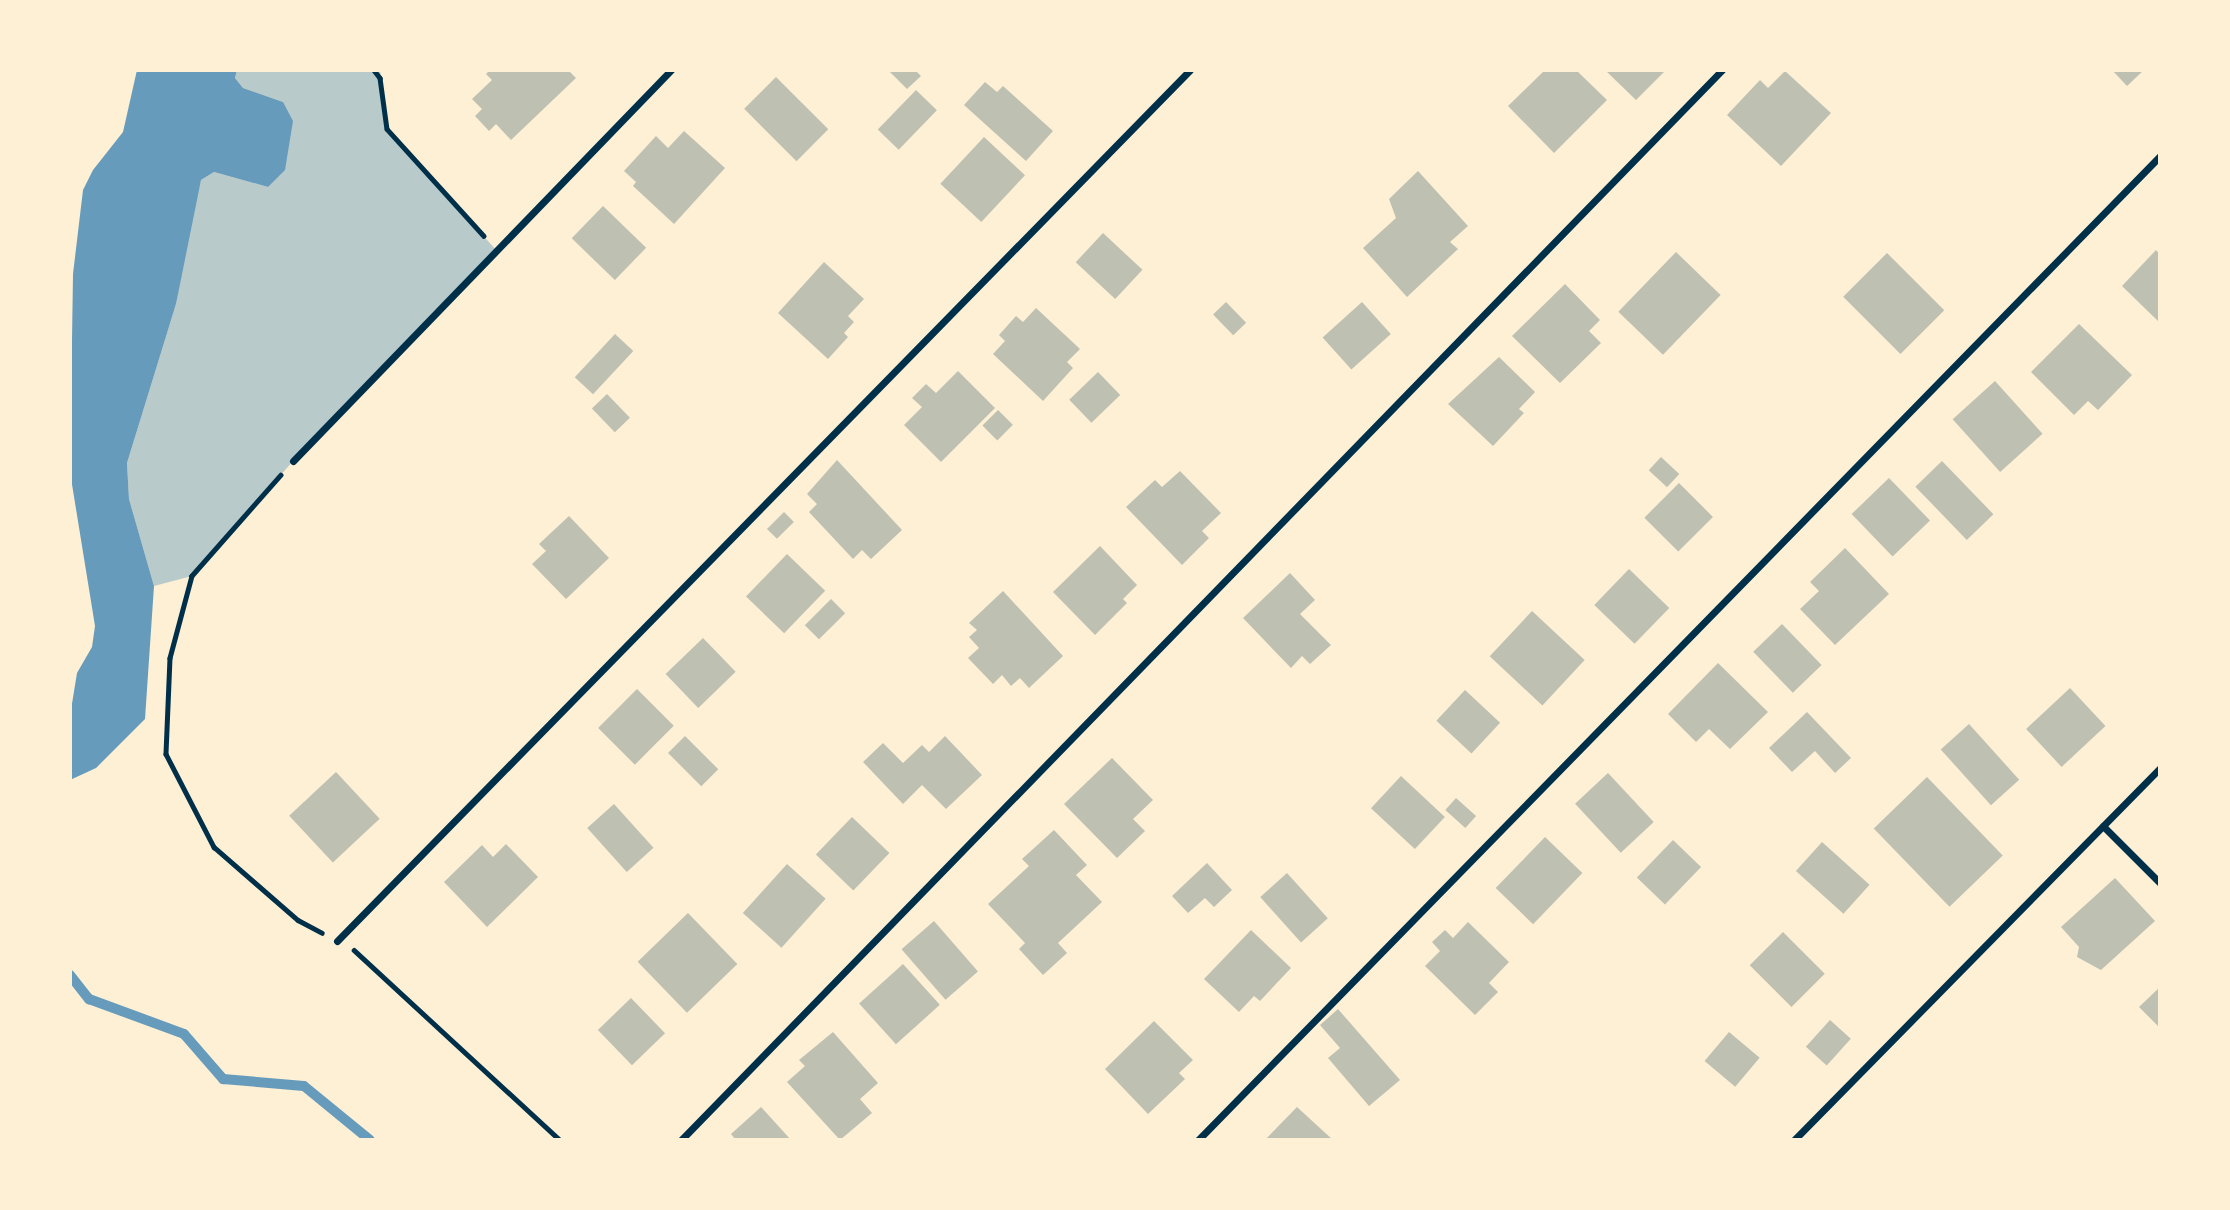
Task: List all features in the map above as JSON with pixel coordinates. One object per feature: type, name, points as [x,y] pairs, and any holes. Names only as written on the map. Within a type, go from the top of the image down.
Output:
[{"type":"street","points":[[293,461],[671,70]]},
{"type":"street","points":[[337,941],[1190,70]]},
{"type":"street","points":[[681,1140],[1722,70]]},
{"type":"street","points":[[1198,1140],[2160,156]]},
{"type":"street","points":[[1794,1140],[2160,768]]},
{"type":"street","points":[[2103,826],[2160,883]]},
{"type":"path","points":[[374,70],[380,78],[387,129],[497,251]]},
{"type":"path","points":[[293,461],[192,576],[170,658],[166,754],[214,847],[298,920],[355,951],[560,1140]]},
{"type":"shaded area","points":[[237,70],[380,70],[387,129],[497,251],[293,461],[192,576],[154,586],[129,499],[127,463],[176,304],[190,221],[201,180],[214,172],[268,187],[283,102],[243,88],[235,78]]},
{"type":"water","points":[[137,70],[237,70],[235,78],[243,88],[283,102],[293,121],[285,170],[268,187],[214,172],[201,180],[176,304],[127,463],[129,499],[154,586],[145,719],[96,768],[70,780],[70,716],[77,673],[92,647],[95,626],[70,472],[73,274],[83,190],[93,170],[123,132]]},
{"type":"building","points":[[490,70],[568,70],[576,78],[511,140],[496,124],[489,131],[475,116],[482,109],[472,99],[492,80],[486,74]]},
{"type":"building","points":[[888,70],[915,70],[921,76],[907,89]]},
{"type":"building","points":[[1545,70],[1576,70],[1607,100],[1554,153],[1508,106]]},
{"type":"building","points":[[1605,70],[1666,70],[1636,100]]},
{"type":"building","points":[[2112,70],[2144,70],[2127,86]]},
{"type":"building","points":[[1785,71],[1831,113],[1781,166],[1727,115],[1760,80],[1768,88]]},
{"type":"building","points":[[776,77],[828,129],[797,161],[744,109]]},
{"type":"building","points":[[985,82],[997,92],[1003,86],[1053,131],[1026,161],[964,105]]},
{"type":"building","points":[[916,90],[937,110],[899,150],[878,130]]},
{"type":"building","points":[[684,131],[725,168],[674,224],[633,186],[636,182],[624,171],[656,136],[668,148]]},
{"type":"building","points":[[984,137],[1025,175],[981,222],[940,184]]},
{"type":"building","points":[[1418,171],[1468,226],[1450,242],[1458,249],[1407,297],[1363,248],[1396,218],[1389,199]]},
{"type":"building","points":[[603,206],[646,248],[615,280],[572,238]]},
{"type":"building","points":[[1103,233],[1142,270],[1115,299],[1076,262]]},
{"type":"building","points":[[2156,250],[2160,255],[2160,323],[2122,286]]},
{"type":"building","points":[[1676,252],[1721,295],[1663,355],[1618,312]]},
{"type":"building","points":[[1887,253],[1944,310],[1900,354],[1843,297]]},
{"type":"building","points":[[824,262],[864,299],[848,316],[854,322],[844,333],[848,337],[828,359],[778,313]]},
{"type":"building","points":[[1565,284],[1600,320],[1589,331],[1601,343],[1560,383],[1512,336]]},
{"type":"building","points":[[1226,302],[1246,323],[1233,335],[1213,315]]},
{"type":"building","points":[[1362,302],[1391,334],[1351,369],[1323,337]]},
{"type":"building","points":[[1036,308],[1080,349],[1067,362],[1073,368],[1043,401],[993,354],[1005,341],[999,335],[1016,316],[1023,322]]},
{"type":"building","points":[[2079,324],[2132,375],[2098,410],[2088,401],[2074,415],[2031,372]]},
{"type":"building","points":[[615,334],[633,351],[593,394],[575,377]]},
{"type":"building","points":[[1499,357],[1535,392],[1519,409],[1524,413],[1493,446],[1448,404]]},
{"type":"building","points":[[958,371],[995,408],[941,462],[904,425],[922,407],[912,398],[926,384],[936,393]]},
{"type":"building","points":[[1098,372],[1120,395],[1091,423],[1069,400]]},
{"type":"building","points":[[1995,381],[2043,434],[2000,472],[1953,419]]},
{"type":"building","points":[[607,394],[630,418],[615,432],[592,409]]},
{"type":"building","points":[[998,410],[1013,425],[997,440],[982,426]]},
{"type":"building","points":[[1661,457],[1679,474],[1667,487],[1649,470]]},
{"type":"building","points":[[837,460],[902,530],[871,559],[862,550],[853,559],[809,512],[817,504],[807,494]]},
{"type":"building","points":[[1942,461],[1993,514],[1967,540],[1915,487]]},
{"type":"building","points":[[1180,471],[1221,513],[1202,531],[1209,538],[1182,565],[1126,507],[1155,480],[1162,487]]},
{"type":"building","points":[[1889,478],[1930,520],[1893,557],[1852,514]]},
{"type":"building","points":[[1679,483],[1713,517],[1678,552],[1644,518]]},
{"type":"building","points":[[784,512],[794,522],[777,539],[767,529]]},
{"type":"building","points":[[569,516],[609,558],[566,599],[532,564],[546,551],[539,544]]},
{"type":"building","points":[[1100,546],[1137,585],[1123,599],[1127,603],[1095,635],[1053,592]]},
{"type":"building","points":[[1845,548],[1889,594],[1835,645],[1800,609],[1819,591],[1810,582]]},
{"type":"building","points":[[787,554],[825,591],[784,633],[746,596]]},
{"type":"building","points":[[1629,569],[1669,608],[1635,644],[1594,605]]},
{"type":"building","points":[[1290,573],[1315,600],[1300,614],[1331,645],[1310,664],[1302,656],[1291,668],[1243,618]]},
{"type":"building","points":[[1003,591],[1063,656],[1029,688],[1020,678],[1011,686],[1002,675],[993,684],[968,658],[979,648],[969,637],[977,630],[969,623]]},
{"type":"building","points":[[831,599],[845,613],[819,639],[805,625]]},
{"type":"building","points":[[1532,611],[1585,660],[1542,705],[1490,656]]},
{"type":"building","points":[[1782,624],[1822,665],[1793,693],[1753,652]]},
{"type":"building","points":[[703,638],[736,672],[698,708],[666,674]]},
{"type":"building","points":[[1718,663],[1768,712],[1730,749],[1709,729],[1696,742],[1668,714]]},
{"type":"building","points":[[2070,688],[2105,726],[2062,767],[2026,729]]},
{"type":"building","points":[[637,689],[674,726],[635,765],[598,728]]},
{"type":"building","points":[[1465,690],[1500,723],[1471,753],[1436,721]]},
{"type":"building","points":[[1807,712],[1851,758],[1835,773],[1815,751],[1792,772],[1769,748]]},
{"type":"building","points":[[1969,724],[2019,780],[1991,805],[1941,749]]},
{"type":"building","points":[[685,736],[718,769],[701,786],[668,753]]},
{"type":"building","points":[[945,736],[982,775],[946,809],[922,785],[903,804],[863,762],[883,743],[903,763],[922,745],[929,752]]},
{"type":"building","points":[[1112,758],[1153,800],[1133,819],[1145,831],[1117,858],[1064,804]]},
{"type":"building","points":[[336,772],[380,819],[333,862],[289,816]]},
{"type":"building","points":[[1608,773],[1654,822],[1621,853],[1575,804]]},
{"type":"building","points":[[1401,776],[1445,817],[1415,849],[1371,808]]},
{"type":"building","points":[[1927,777],[2003,855],[1949,907],[1874,828]]},
{"type":"building","points":[[1456,798],[1476,816],[1465,828],[1445,810]]},
{"type":"building","points":[[614,804],[653,848],[627,872],[587,828]]},
{"type":"building","points":[[852,817],[889,853],[853,891],[816,854]]},
{"type":"building","points":[[1054,830],[1087,865],[1076,875],[1102,902],[1058,943],[1067,953],[1043,975],[1019,949],[1025,943],[988,904],[1029,866],[1022,859]]},
{"type":"building","points":[[1545,837],[1582,873],[1533,924],[1496,888]]},
{"type":"building","points":[[1673,840],[1701,867],[1665,904],[1637,877]]},
{"type":"building","points":[[1822,842],[1870,885],[1843,914],[1796,871]]},
{"type":"building","points":[[506,844],[538,877],[487,927],[444,882],[482,845],[493,857]]},
{"type":"building","points":[[1207,863],[1232,890],[1214,907],[1205,898],[1188,913],[1172,896]]},
{"type":"building","points":[[787,864],[826,899],[781,948],[743,913]]},
{"type":"building","points":[[1287,873],[1328,918],[1301,942],[1260,897]]},
{"type":"building","points":[[2115,878],[2155,921],[2101,970],[2077,957],[2079,947],[2061,927]]},
{"type":"building","points":[[688,913],[737,964],[687,1013],[638,962]]},
{"type":"building","points":[[934,921],[978,972],[946,1000],[902,949]]},
{"type":"building","points":[[1468,922],[1509,962],[1489,983],[1498,992],[1475,1015],[1425,966],[1440,951],[1432,942],[1445,930],[1453,938]]},
{"type":"building","points":[[1251,930],[1291,968],[1260,1001],[1254,996],[1239,1012],[1204,979]]},
{"type":"building","points":[[1783,932],[1825,974],[1791,1007],[1750,965]]},
{"type":"building","points":[[903,964],[940,1005],[896,1044],[859,1003]]},
{"type":"building","points":[[2160,987],[2160,1028],[2139,1007]]},
{"type":"building","points":[[631,998],[665,1033],[632,1065],[598,1030]]},
{"type":"building","points":[[1338,1009],[1400,1080],[1369,1106],[1328,1058],[1340,1048],[1320,1025]]},
{"type":"building","points":[[1830,1020],[1851,1039],[1827,1065],[1806,1047]]},
{"type":"building","points":[[1154,1021],[1193,1060],[1179,1073],[1185,1079],[1148,1114],[1105,1069]]},
{"type":"building","points":[[833,1032],[878,1083],[860,1099],[872,1113],[840,1140],[787,1082],[805,1066],[799,1060]]},
{"type":"building","points":[[1729,1032],[1760,1058],[1735,1087],[1705,1061]]},
{"type":"building","points":[[761,1107],[791,1140],[736,1140],[731,1134]]},
{"type":"building","points":[[1297,1107],[1333,1140],[1265,1140]]},
{"type":"waterway","points":[[70,975],[89,999],[184,1034],[223,1079],[304,1086],[370,1140]]}]
